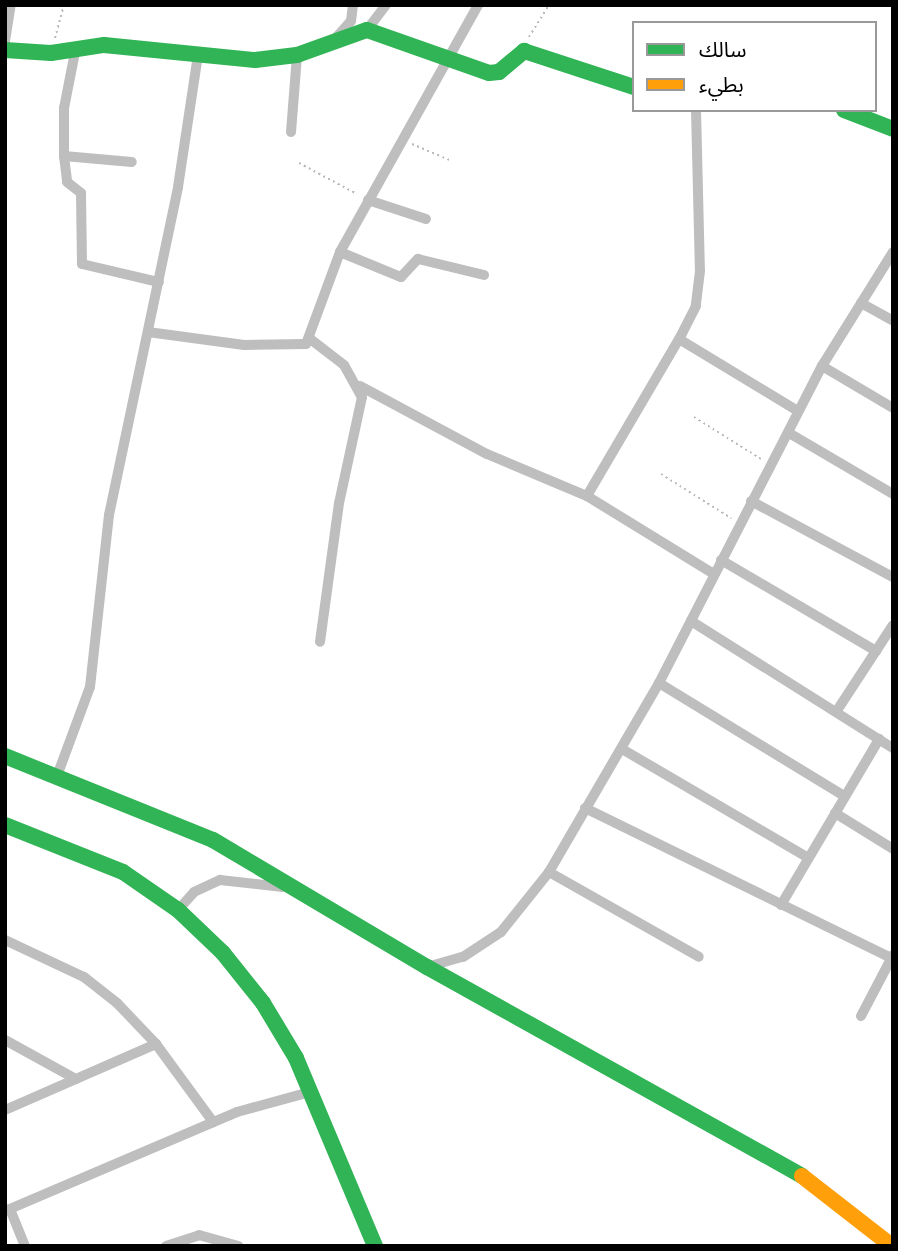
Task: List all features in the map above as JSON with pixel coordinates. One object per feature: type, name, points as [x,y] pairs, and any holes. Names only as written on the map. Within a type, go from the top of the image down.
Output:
[{"type":"street","points":[[5,41],[11,5]]},
{"type":"street","points":[[330,45],[351,21],[353,5]]},
{"type":"street","points":[[5,50],[51,53],[76,47],[130,46],[255,60],[297,55],[367,30],[386,5]]},
{"type":"street","points":[[148,332],[294,347],[309,338],[340,252],[401,140],[450,60],[478,5]]},
{"type":"street","points":[[367,30],[494,73],[519,52],[632,86]]},
{"type":"street","points":[[76,47],[64,108],[64,156],[67,182],[81,193],[82,264],[159,282]]},
{"type":"street","points":[[57,776],[90,687],[91,639],[109,514],[159,282],[198,55]]},
{"type":"street","points":[[291,132],[297,55]]},
{"type":"street","points":[[587,496],[696,306],[700,271],[696,112]]},
{"type":"street","points":[[849,112],[893,129]]},
{"type":"street","points":[[64,156],[132,162]]},
{"type":"street","points":[[368,200],[426,219]]},
{"type":"street","points":[[340,252],[401,277],[418,259],[484,275]]},
{"type":"street","points":[[427,967],[463,957],[501,932],[549,872],[659,683],[738,522],[789,433],[822,366],[893,252]]},
{"type":"street","points":[[862,303],[893,321]]},
{"type":"street","points":[[309,338],[344,365],[360,386],[487,454],[587,496],[714,574]]},
{"type":"street","points":[[679,339],[798,411]]},
{"type":"street","points":[[822,366],[893,408]]},
{"type":"street","points":[[320,642],[360,386]]},
{"type":"street","points":[[789,433],[893,494]]},
{"type":"street","points":[[751,501],[893,577]]},
{"type":"street","points":[[721,560],[876,650]]},
{"type":"street","points":[[691,621],[838,709],[893,748]]},
{"type":"street","points":[[838,709],[893,625]]},
{"type":"street","points":[[659,683],[844,796]]},
{"type":"street","points":[[781,905],[879,739]]},
{"type":"street","points":[[622,749],[807,857]]},
{"type":"street","points":[[5,756],[213,839],[292,890],[427,967],[748,1142],[818,1186],[892,1246]]},
{"type":"street","points":[[585,808],[781,905],[892,956],[861,1016]]},
{"type":"street","points":[[835,813],[893,849]]},
{"type":"street","points":[[5,825],[93,857],[178,910],[223,953],[263,1003],[310,1092],[375,1246]]},
{"type":"street","points":[[549,872],[699,957]]},
{"type":"street","points":[[178,910],[194,892],[220,880],[292,890]]},
{"type":"street","points":[[5,940],[84,977],[156,1044],[213,1122]]},
{"type":"street","points":[[5,1040],[76,1079]]},
{"type":"street","points":[[5,1110],[156,1044]]},
{"type":"street","points":[[25,1246],[7,1210],[213,1122],[310,1092]]},
{"type":"street","points":[[166,1246],[199,1235],[238,1246]]},
{"type":"path","points":[[51,53],[64,5]]},
{"type":"path","points":[[519,52],[549,5]]},
{"type":"path","points":[[401,140],[452,161]]},
{"type":"path","points":[[299,163],[368,200]]},
{"type":"path","points":[[694,417],[771,466]]},
{"type":"path","points":[[661,474],[738,522]]},
{"type":"traffic: fast","points":[[5,50],[51,53],[104,45],[255,60],[297,55],[367,30],[489,73],[499,72],[524,51],[632,86]]},
{"type":"traffic: fast","points":[[849,112],[893,129]]},
{"type":"traffic: fast","points":[[5,756],[213,840],[427,967],[802,1176]]},
{"type":"traffic: fast","points":[[5,825],[123,872],[178,910],[223,953],[263,1003],[296,1058],[375,1246]]},
{"type":"traffic: slow","points":[[802,1176],[892,1246]]}]
